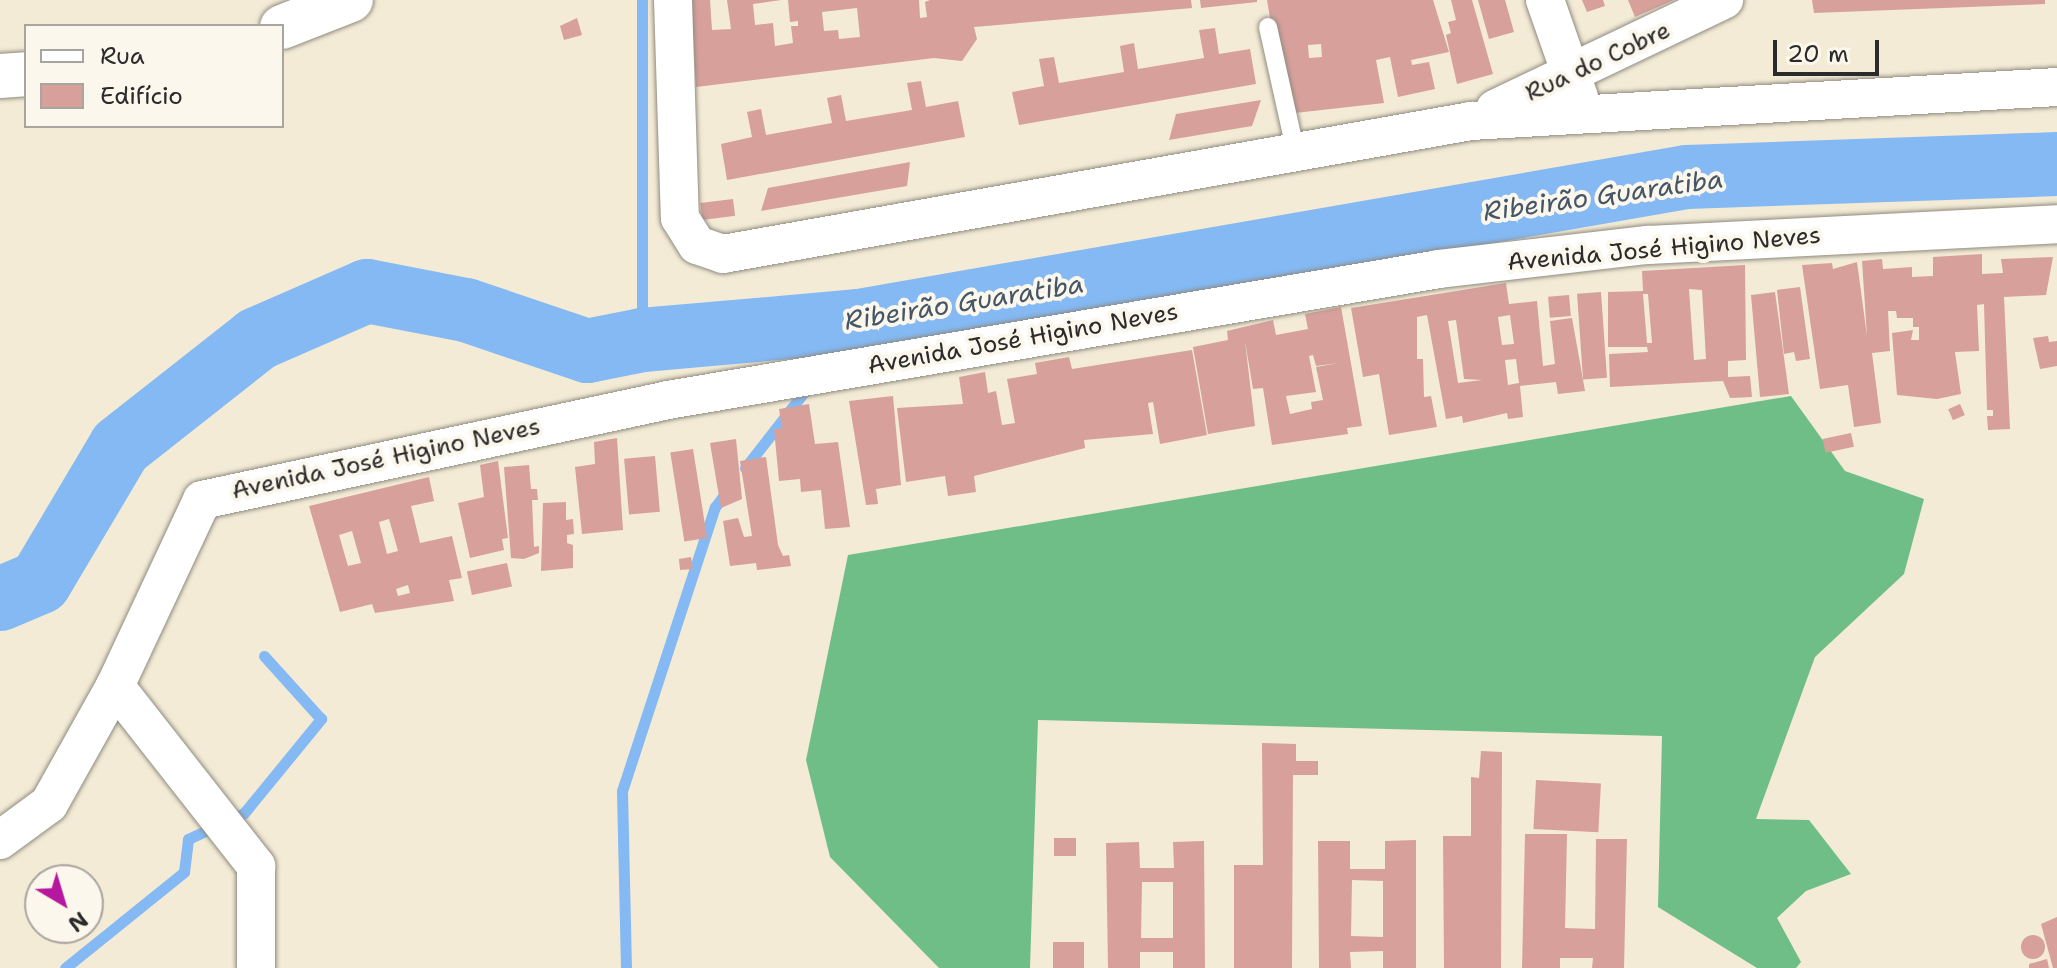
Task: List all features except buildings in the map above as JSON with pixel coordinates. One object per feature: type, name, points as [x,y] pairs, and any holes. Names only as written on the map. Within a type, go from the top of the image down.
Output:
[{"type":"street","points":[[284,26],[351,0]]},
{"type":"street","points":[[673,0],[680,218],[697,245],[723,254],[1295,149],[1471,121],[1584,110],[2057,87]]},
{"type":"street","points":[[1545,0],[1584,110]]},
{"type":"street","name":"Rua do Cobre","points":[[1471,121],[1724,0]]},
{"type":"street","points":[[0,76],[24,74]]},
{"type":"street","name":"Avenida José Higino Neves","points":[[115,686],[202,500],[668,400],[1439,269],[1648,245],[2057,224]]},
{"type":"street","points":[[0,840],[49,804],[115,686],[256,866],[256,968]]},
{"type":"lane","points":[[1268,27],[1295,149]]},
{"type":"green space","points":[[1791,396],[1845,471],[1924,499],[1904,574],[1815,657],[1756,819],[1809,820],[1851,874],[1806,891],[1777,918],[1801,962],[1796,968],[1757,968],[1658,907],[1662,736],[1038,720],[1030,968],[939,968],[830,857],[806,760],[848,555]]},
{"type":"waterway","points":[[642,0],[642,340]]},
{"type":"waterway","name":"Ribeirão Guaratiba","points":[[0,599],[40,582],[120,447],[257,339],[367,291],[466,310],[587,351],[642,340],[859,321],[1687,177],[2057,164]]},
{"type":"waterway","points":[[826,364],[859,321]]},
{"type":"waterway","points":[[745,468],[808,387]]},
{"type":"waterway","points":[[626,968],[622,791],[715,507],[727,491]]},
{"type":"waterway","points":[[65,968],[184,872],[188,839],[244,813],[321,719],[264,656]]}]
